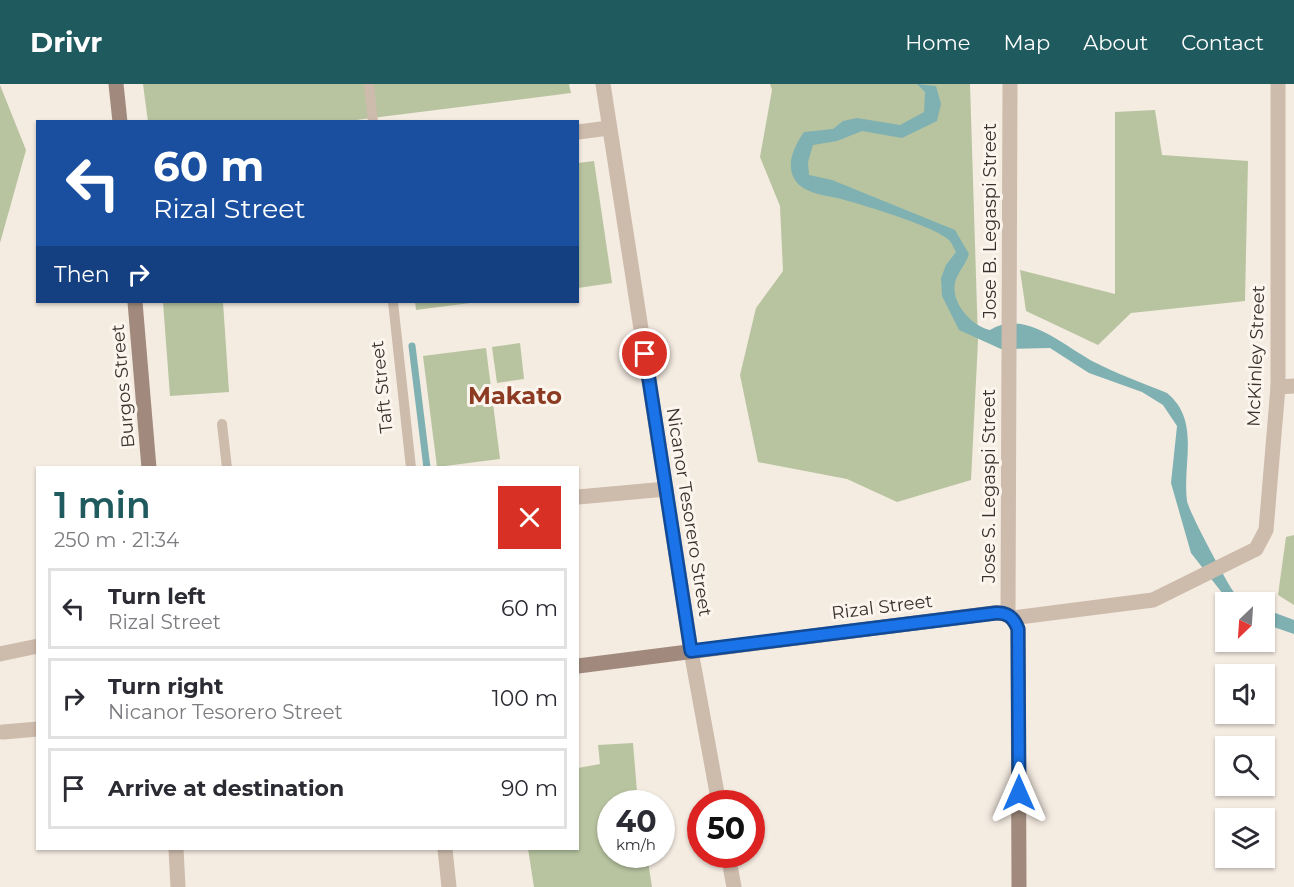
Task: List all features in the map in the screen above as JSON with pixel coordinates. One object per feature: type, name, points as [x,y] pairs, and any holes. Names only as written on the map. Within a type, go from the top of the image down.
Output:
[{"type":"main road","points":[[116,84],[120,120]]},
{"type":"main road","name":"Burgos Street","points":[[135,303],[149,466]]},
{"type":"main road","name":"Rizal Street","points":[[579,666],[996,613],[1010,616]]},
{"type":"main road","name":"Jose S. Legaspi Street","points":[[1010,616],[1018,629],[1019,887]]},
{"type":"street","name":"Nicanor Tesorero Street","points":[[603,84],[691,651],[716,790]]},
{"type":"street","name":"Jose B. Legaspi Street","points":[[1009,357],[1010,84]]},
{"type":"street","name":"McKinley Street","points":[[1186,584],[1256,549],[1266,530],[1278,387],[1278,84]]},
{"type":"street","points":[[579,132],[609,128]]},
{"type":"street","name":"Jose S. Legaspi Street","points":[[1009,357],[1010,616]]},
{"type":"street","points":[[1278,387],[1294,386]]},
{"type":"street","points":[[579,497],[666,489]]},
{"type":"street","name":"Rizal Street","points":[[1010,616],[1153,600],[1186,584]]},
{"type":"street","points":[[0,654],[36,646]]},
{"type":"street","points":[[3,732],[36,729]]},
{"type":"street","points":[[176,850],[178,887]]},
{"type":"street","points":[[445,850],[449,887]]},
{"type":"street","points":[[730,868],[734,887]]},
{"type":"lane","points":[[369,84],[373,120]]},
{"type":"lane","name":"Taft Street","points":[[393,303],[411,466]]},
{"type":"lane","points":[[222,424],[227,466]]},
{"type":"green space","points":[[143,84],[569,84],[571,93],[356,120],[148,120]]},
{"type":"green space","points":[[770,84],[970,84],[978,341],[971,480],[897,502],[847,479],[758,462],[740,375],[756,308],[783,271],[780,206],[760,157],[772,90]]},
{"type":"green space","points":[[0,85],[26,150],[0,243]]},
{"type":"green space","points":[[1155,110],[1162,155],[1248,161],[1245,301],[1131,313],[1098,345],[1026,311],[1020,270],[1115,294],[1115,112]]},
{"type":"green space","points":[[594,161],[612,283],[579,288],[579,163]]},
{"type":"green space","points":[[163,303],[223,303],[229,392],[170,396]]},
{"type":"green space","points":[[415,303],[470,303],[416,310]]},
{"type":"green space","points":[[520,343],[524,379],[497,383],[492,347]]},
{"type":"green space","points":[[486,348],[500,459],[437,466],[423,356]]},
{"type":"green space","points":[[1294,535],[1294,605],[1278,595],[1286,537]]},
{"type":"green space","points":[[633,743],[637,790],[597,790],[597,868],[649,868],[652,887],[534,887],[528,850],[579,850],[579,768],[600,764],[598,745]]},
{"type":"water","points":[[917,84],[936,86],[941,104],[937,121],[902,138],[862,131],[837,141],[813,145],[808,162],[809,175],[832,180],[955,230],[969,254],[958,275],[955,292],[962,309],[975,323],[990,330],[1003,324],[1031,327],[1058,339],[1103,366],[1167,393],[1184,416],[1187,429],[1186,487],[1189,508],[1234,592],[1221,592],[1191,553],[1171,483],[1177,426],[1163,405],[1142,392],[1089,373],[1050,348],[1001,349],[959,330],[942,296],[941,278],[946,265],[956,252],[949,240],[941,234],[898,216],[810,191],[795,180],[791,161],[797,143],[804,132],[833,129],[843,121],[857,118],[900,125],[924,112],[925,92]]},
{"type":"water","points":[[1275,613],[1294,620],[1294,634],[1275,627]]},
{"type":"waterway","points":[[412,346],[427,466]]},
{"type":"district","name":"Makato","points":[[515,395]]},
{"type":"route","points":[[645,354],[691,651],[996,613],[1006,614],[1013,619],[1018,629],[1019,793]]}]
